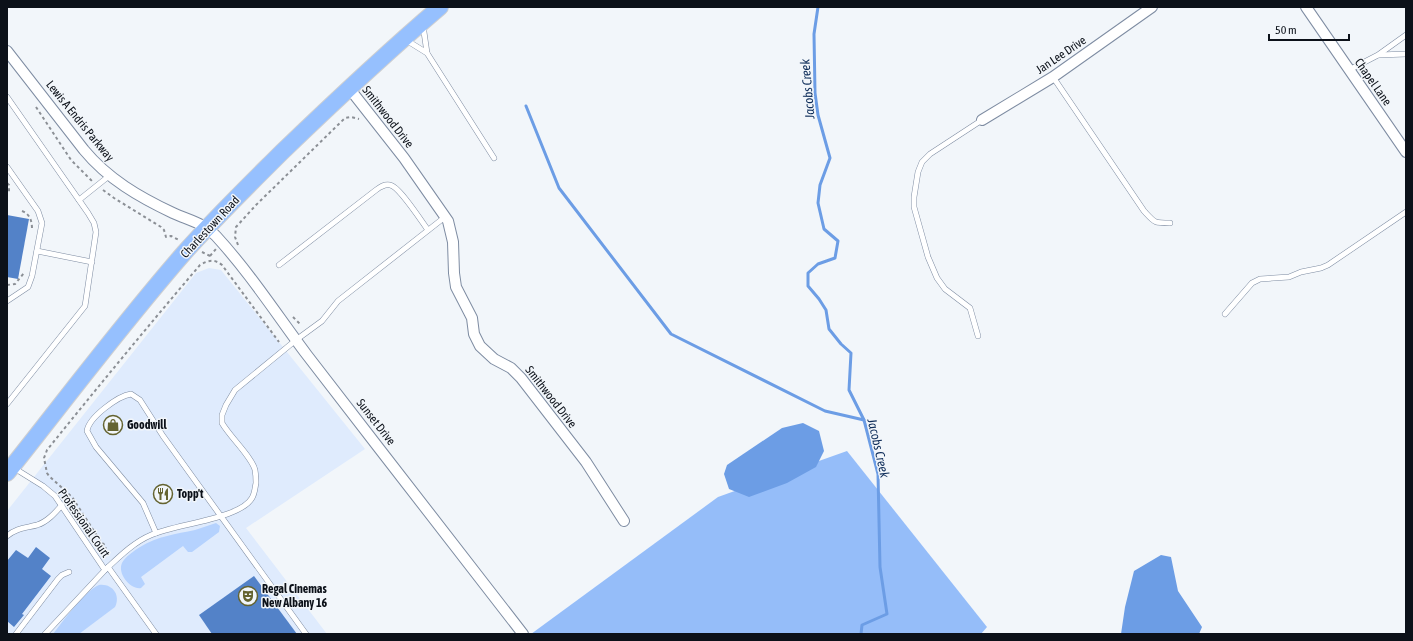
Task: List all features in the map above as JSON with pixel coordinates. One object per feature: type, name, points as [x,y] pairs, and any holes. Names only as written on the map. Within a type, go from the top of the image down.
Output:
[{"type":"main road","name":"Charlestown Road","points":[[9,470],[127,320],[184,253],[291,142],[440,7]]},
{"type":"street","name":"Jan Lee Drive","points":[[982,120],[1053,77],[1152,7]]},
{"type":"street","name":"Chapel Lane","points":[[1306,7],[1406,152]]},
{"type":"street","name":"Lewis A Endris Parkway","points":[[7,51],[84,150],[109,176],[131,191],[158,206],[208,228]]},
{"type":"street","name":"Smithwood Drive","points":[[349,88],[404,158],[448,221],[452,232],[456,287],[472,318],[474,334],[480,346],[494,360],[511,368],[521,378],[586,462],[624,521]]},
{"type":"street","name":"Sunset Drive","points":[[208,228],[263,294],[296,340],[523,634]]},
{"type":"lane","points":[[423,22],[427,53],[494,158]]},
{"type":"lane","points":[[1348,70],[1378,55],[1406,34]]},
{"type":"lane","points":[[403,39],[427,53]]},
{"type":"lane","points":[[1378,55],[1406,54]]},
{"type":"lane","points":[[1053,77],[1144,211],[1157,223],[1170,223]]},
{"type":"lane","points":[[7,97],[79,200],[94,223],[96,232],[85,306],[7,404]]},
{"type":"lane","points":[[978,336],[970,308],[945,289],[937,278],[928,257],[914,207],[914,197],[918,172],[922,162],[930,154],[982,120]]},
{"type":"lane","points":[[7,167],[29,196],[41,217],[41,231],[32,276],[28,287],[7,301]]},
{"type":"lane","points":[[79,200],[109,176]]},
{"type":"lane","points":[[279,265],[384,185],[391,185],[398,190],[428,230]]},
{"type":"lane","points":[[1225,314],[1252,283],[1260,279],[1289,277],[1325,266],[1406,212]]},
{"type":"lane","points":[[156,634],[107,568],[136,544],[156,533],[236,511],[252,498],[255,491],[256,475],[253,466],[222,423],[222,415],[230,398],[239,387],[296,340],[325,319],[338,301],[445,217]]},
{"type":"lane","points":[[37,251],[92,262]]},
{"type":"lane","points":[[156,533],[143,503],[87,433],[87,429],[92,420],[122,397],[131,394],[138,398],[193,478],[306,634]]},
{"type":"lane","name":"Professional Court","points":[[9,470],[43,486],[56,496],[107,568],[45,634]]},
{"type":"lane","points":[[7,536],[16,530],[38,524],[49,518],[62,505]]},
{"type":"lane","points":[[16,634],[58,579],[62,575],[69,572]]},
{"type":"path","points":[[242,250],[235,237],[237,225],[256,204],[345,118],[355,117],[360,119]]},
{"type":"path","points":[[7,182],[9,186],[9,193]]},
{"type":"path","points":[[22,211],[27,214],[31,220],[32,232]]},
{"type":"path","points":[[105,550],[106,546],[101,542],[72,497],[48,476],[45,468],[44,458],[47,450],[86,400],[200,265],[206,261],[214,261],[222,266],[279,342]]},
{"type":"path","points":[[7,285],[15,284],[25,270]]},
{"type":"path","points":[[291,314],[301,325]]},
{"type":"shaded area","points":[[209,268],[221,270],[365,449],[246,528],[327,634],[7,634],[7,511],[196,273]]},
{"type":"shaded area","points":[[803,423],[819,431],[824,451],[816,467],[787,483],[749,497],[729,489],[724,474],[727,465],[782,428]]},
{"type":"shaded area","points":[[847,451],[987,627],[981,634],[531,634],[718,497]]},
{"type":"shaded area","points":[[216,523],[220,526],[219,532],[192,552],[188,552],[183,546],[141,577],[145,584],[141,588],[137,588],[129,584],[123,576],[121,567],[123,561],[132,552],[147,543]]},
{"type":"shaded area","points":[[1161,555],[1171,557],[1178,591],[1202,627],[1199,634],[1121,634],[1125,607],[1134,571]]},
{"type":"shaded area","points":[[99,585],[108,586],[114,591],[117,598],[115,607],[79,634],[53,634],[81,600]]},
{"type":"building","points":[[7,215],[29,219],[18,279],[7,277]]},
{"type":"building","points":[[36,547],[50,558],[42,569],[51,576],[14,627],[7,621],[7,561],[16,550],[28,558]]},
{"type":"building","name":"Regal Cinemas New Albany 16","points":[[254,576],[297,634],[212,634],[199,615]]},
{"type":"waterway","name":"Jacobs Creek","points":[[818,7],[814,34],[815,93],[818,115],[830,158],[820,185],[818,203],[824,229],[838,241],[835,258],[818,264],[808,273],[808,286],[826,310],[829,329],[841,344],[851,353],[849,390],[864,420],[878,474],[880,567],[887,614],[862,625],[861,634]]},
{"type":"waterway","points":[[526,106],[559,188],[671,334],[825,411],[864,420]]},
{"type":"place","name":"Goodwill","points":[[113,425]]},
{"type":"place","name":"Topp't","points":[[163,494]]},
{"type":"place","name":"Regal Cinemas New Albany 16","points":[[248,596]]}]
